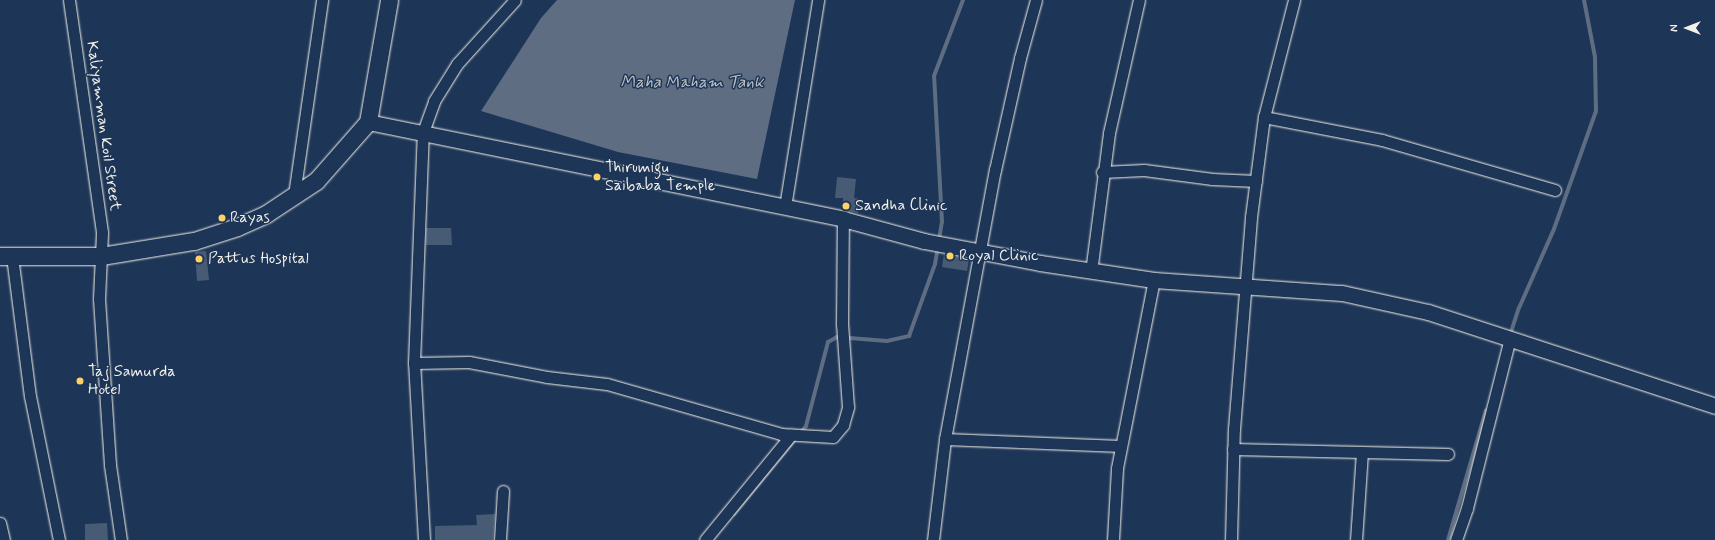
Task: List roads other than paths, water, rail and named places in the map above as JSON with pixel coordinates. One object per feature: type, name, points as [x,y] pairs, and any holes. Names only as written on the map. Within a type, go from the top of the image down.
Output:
[{"type":"main road","points":[[6,256],[100,256],[194,241],[237,227],[266,214],[316,181],[368,122],[389,0]]},
{"type":"street","name":"Kaliyamman Koil Street","points":[[69,0],[85,126],[96,186],[102,233],[99,299],[110,465],[121,540]]},
{"type":"street","points":[[294,195],[322,0]]},
{"type":"street","points":[[424,540],[414,363],[423,132],[434,101],[457,64],[515,0]]},
{"type":"street","points":[[785,207],[818,0]]},
{"type":"street","points":[[933,540],[945,439],[980,251],[1020,58],[1036,0]]},
{"type":"street","points":[[1091,272],[1102,172],[1139,0]]},
{"type":"street","points":[[1231,540],[1233,450],[1256,181],[1264,117],[1294,0]]},
{"type":"street","points":[[1264,117],[1382,140],[1555,190]]},
{"type":"street","points":[[368,122],[423,132],[843,219],[924,241],[1091,272],[1154,280],[1342,293],[1428,312],[1715,406]]},
{"type":"street","points":[[1102,172],[1144,170],[1212,179],[1256,181]]},
{"type":"street","points":[[414,363],[469,362],[547,376],[607,384],[786,434],[833,437],[843,425],[848,407],[842,324],[843,219]]},
{"type":"street","points":[[6,256],[30,396],[59,540]]},
{"type":"street","points":[[1113,540],[1117,468],[1154,280]]},
{"type":"street","points":[[1456,540],[1517,341]]},
{"type":"street","points":[[705,540],[786,434]]},
{"type":"street","points":[[945,439],[1121,446]]},
{"type":"street","points":[[1233,450],[1448,454]]},
{"type":"street","points":[[1356,540],[1362,452]]},
{"type":"street","points":[[500,540],[503,491]]},
{"type":"street","points":[[0,523],[4,540]]},
{"type":"water","name":"Maha Maham Tank","points":[[557,0],[795,0],[757,179],[618,152],[481,111],[541,18]]},
{"type":"waterway","points":[[939,240],[942,222],[934,76],[963,0]]},
{"type":"waterway","points":[[1510,335],[1519,308],[1554,229],[1596,111],[1595,57],[1584,0]]},
{"type":"waterway","points":[[734,514],[806,426],[828,342],[837,337],[887,341],[909,336],[935,264],[938,247]]},
{"type":"waterway","points":[[1448,540],[1486,410]]},
{"type":"place","name":"Thirumigu Saibaba Temple","points":[[597,177]]},
{"type":"place","name":"Sandha Clinic","points":[[846,206]]},
{"type":"place","name":"Rayas","points":[[222,218]]},
{"type":"place","name":"Royal Clinic","points":[[950,256]]},
{"type":"place","name":"Pattus Hospital","points":[[199,259]]},
{"type":"place","name":"Taj Samurda Hotel","points":[[80,381]]}]
